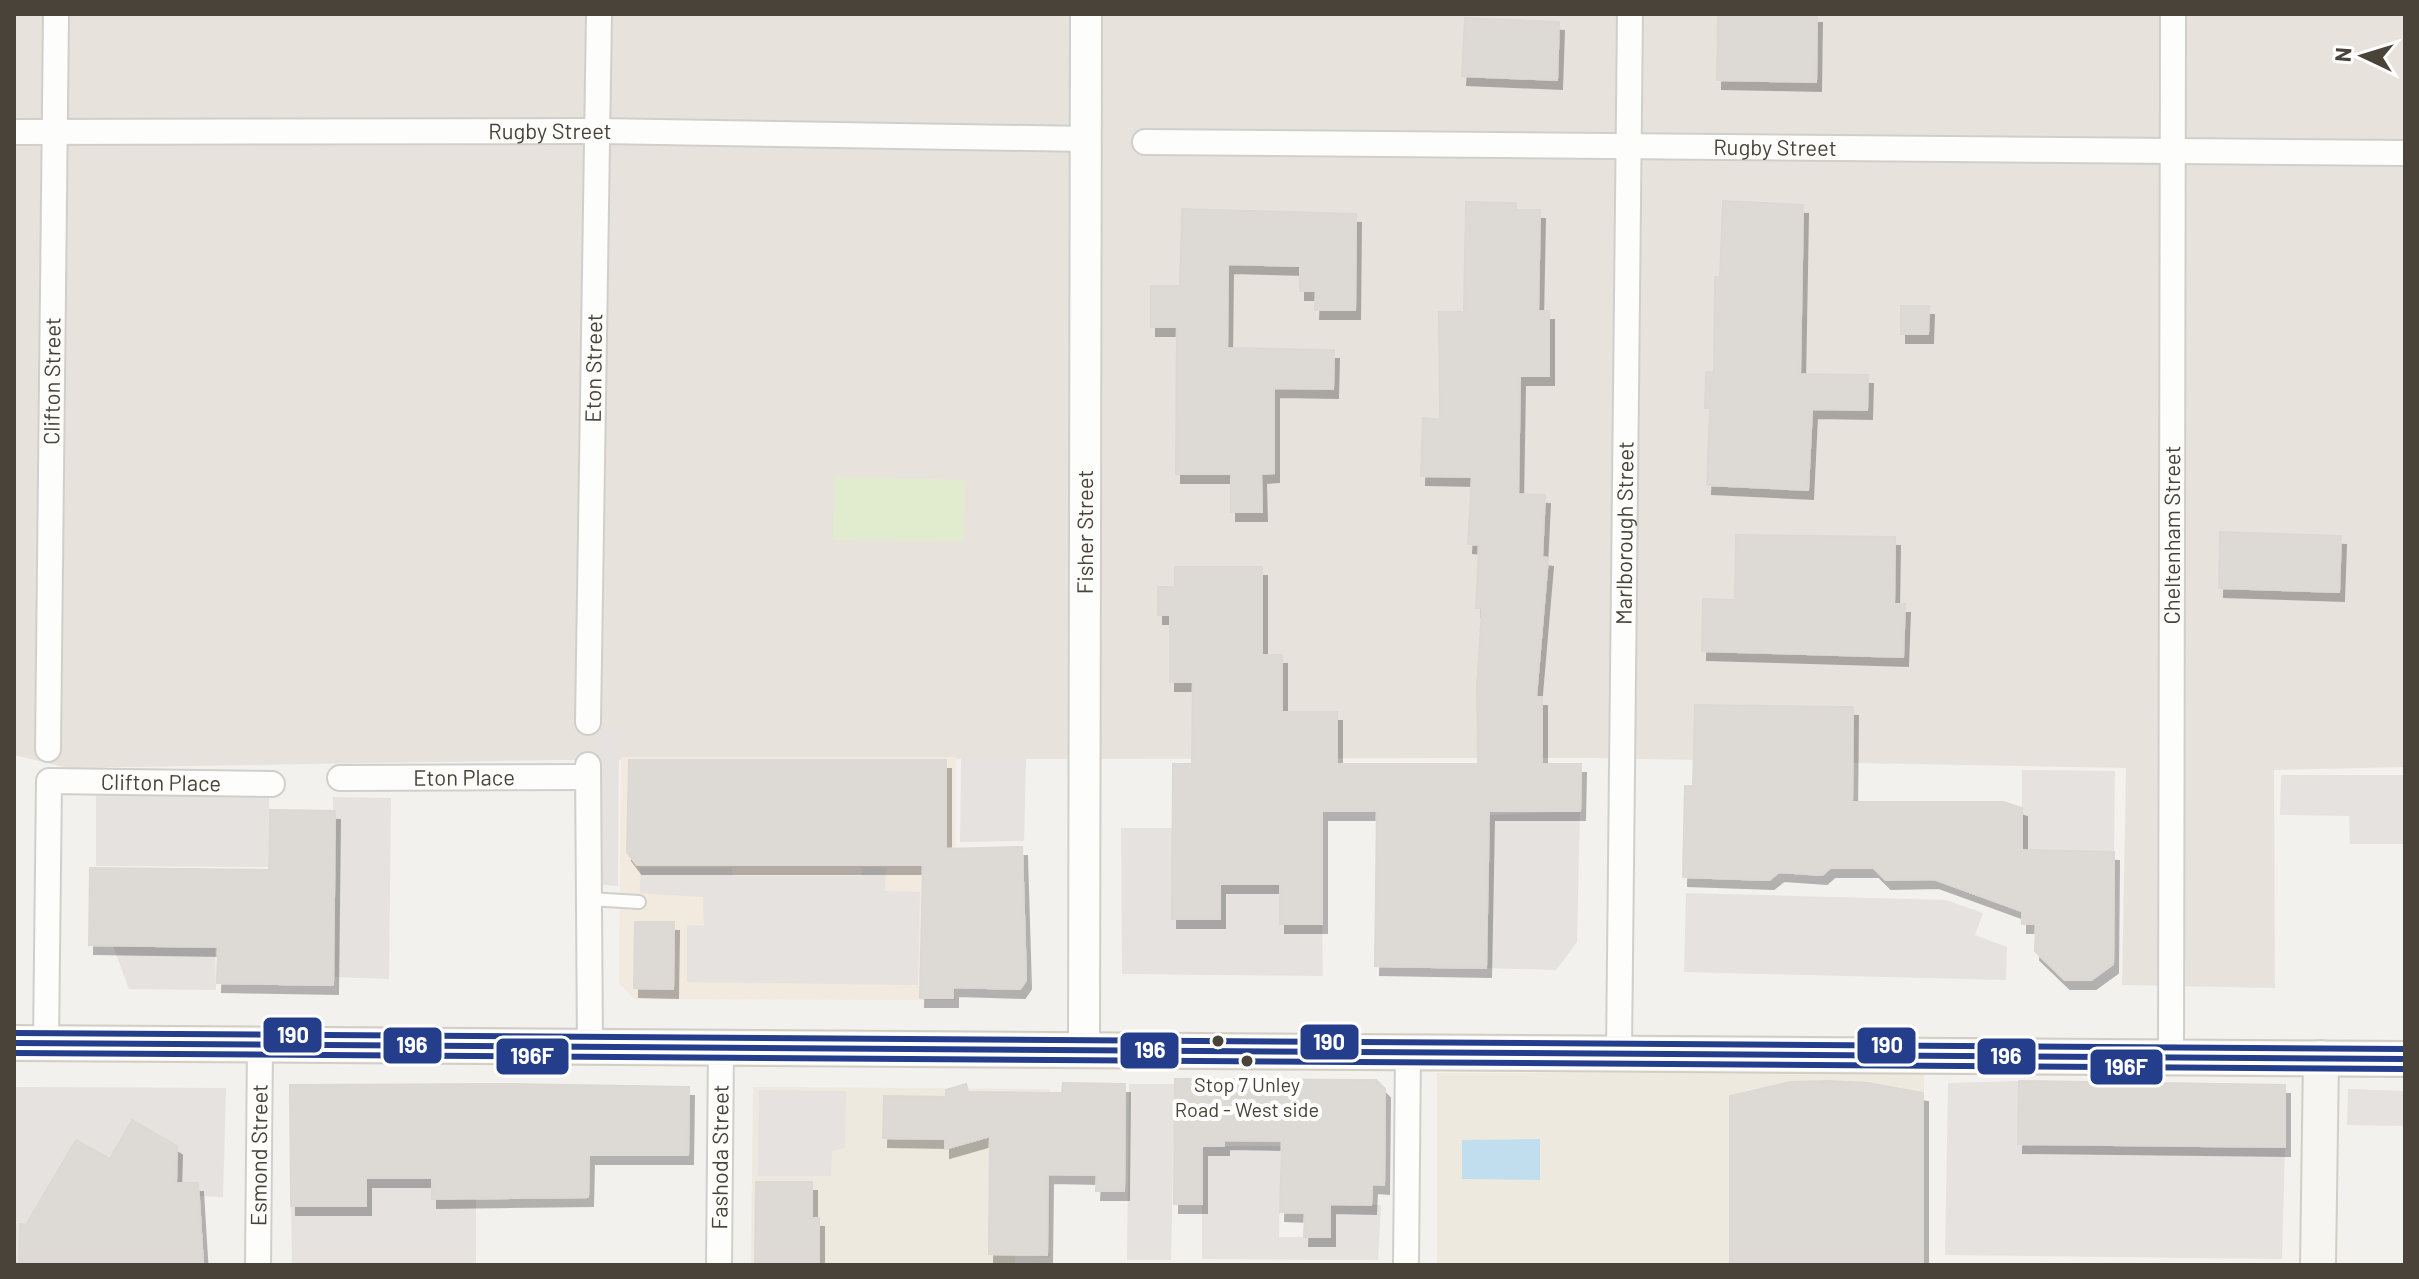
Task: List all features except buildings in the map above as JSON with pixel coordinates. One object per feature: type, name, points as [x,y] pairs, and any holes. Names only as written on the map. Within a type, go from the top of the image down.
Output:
[{"type":"main road","points":[[30,1043],[2405,1059]]},
{"type":"main road","points":[[2318,1265],[2321,1058]]},
{"type":"street","name":"Clifton Street","points":[[48,749],[56,14]]},
{"type":"street","name":"Eton Street","points":[[588,722],[599,14]]},
{"type":"street","name":"Fisher Street","points":[[1084,1050],[1086,14]]},
{"type":"street","name":"Marlborough Street","points":[[1619,1053],[1630,14]]},
{"type":"street","name":"Cheltenham Street","points":[[2171,1057],[2173,14]]},
{"type":"street","name":"Rugby Street","points":[[14,132],[598,131],[1086,139]]},
{"type":"street","name":"Rugby Street","points":[[1145,142],[2405,153]]},
{"type":"street","name":"Eton Place","points":[[340,778],[588,771],[589,899]]},
{"type":"street","name":"Clifton Place","points":[[30,1043],[49,781],[272,784]]},
{"type":"street","points":[[589,899],[590,1046]]},
{"type":"street","name":"Esmond Street","points":[[258,1265],[260,1045]]},
{"type":"street","name":"Fashoda Street","points":[[719,1265],[721,1048]]},
{"type":"street","points":[[1406,1265],[1408,1051]]},
{"type":"lane","points":[[589,899],[639,902]]},
{"type":"shaded area","points":[[14,14],[2405,14],[2405,767],[2274,770],[2275,988],[2122,985],[2126,768],[1587,758],[559,760],[68,768],[14,755]]},
{"type":"shaded area","points":[[597,726],[619,727],[618,886],[595,884]]},
{"type":"shaded area","points":[[621,757],[956,757],[955,1000],[634,999],[619,983]]},
{"type":"shaded area","points":[[961,758],[1026,758],[1024,841],[960,842]]},
{"type":"shaded area","points":[[2022,770],[2115,771],[2114,852],[2022,852]]},
{"type":"shaded area","points":[[2281,775],[2405,775],[2405,844],[2350,844],[2349,816],[2280,815]]},
{"type":"shaded area","points":[[96,795],[269,797],[268,867],[96,866]]},
{"type":"shaded area","points":[[333,797],[391,798],[389,979],[334,977]]},
{"type":"shaded area","points":[[1580,811],[1577,942],[1556,970],[1486,968],[1489,815]]},
{"type":"shaded area","points":[[1121,828],[1172,828],[1172,919],[1220,919],[1220,884],[1280,884],[1280,924],[1322,924],[1323,976],[1122,974]]},
{"type":"shaded area","points":[[862,867],[886,868],[885,891],[920,892],[918,985],[687,982],[687,925],[704,926],[703,897],[640,893],[640,868],[732,868],[733,876],[861,876]]},
{"type":"shaded area","points":[[1686,893],[1946,900],[1983,913],[1975,935],[2007,947],[2006,980],[1684,972]]},
{"type":"shaded area","points":[[112,943],[215,943],[216,990],[129,989]]},
{"type":"shaded area","points":[[1437,1073],[1924,1073],[1923,1265],[1437,1265]]},
{"type":"shaded area","points":[[2019,1081],[2018,1144],[2285,1147],[2282,1259],[1945,1255],[1948,1083]]},
{"type":"shaded area","points":[[1129,1084],[1175,1084],[1171,1260],[1127,1260]]},
{"type":"shaded area","points":[[14,1087],[226,1088],[223,1197],[198,1196],[198,1183],[176,1183],[177,1146],[132,1120],[110,1159],[76,1140],[26,1225],[20,1225],[19,1265],[14,1265]]},
{"type":"shaded area","points":[[753,1087],[1050,1089],[1050,1257],[1015,1255],[1015,1265],[751,1265]]},
{"type":"shaded area","points":[[2348,1089],[2405,1091],[2405,1126],[2347,1125]]},
{"type":"shaded area","points":[[759,1090],[846,1091],[845,1148],[832,1151],[831,1176],[758,1176]]},
{"type":"shaded area","points":[[1202,1146],[1281,1146],[1279,1237],[1329,1237],[1330,1204],[1381,1205],[1378,1260],[1202,1259]]},
{"type":"shaded area","points":[[366,1178],[432,1178],[433,1199],[476,1197],[476,1265],[292,1265],[291,1206],[366,1206]]},
{"type":"green space","points":[[835,477],[965,480],[964,541],[833,540]]},
{"type":"water","points":[[1540,1139],[1540,1180],[1462,1179],[1462,1140]]},
{"type":"transit line","name":"190","points":[[14,1033],[2405,1049]]},
{"type":"transit line","name":"196","points":[[14,1043],[2405,1059]]},
{"type":"transit line","name":"196F","points":[[14,1053],[2405,1069]]},
{"type":"place","name":"Stop 7 Unley Road - West side","points":[[1247,1061]]}]
